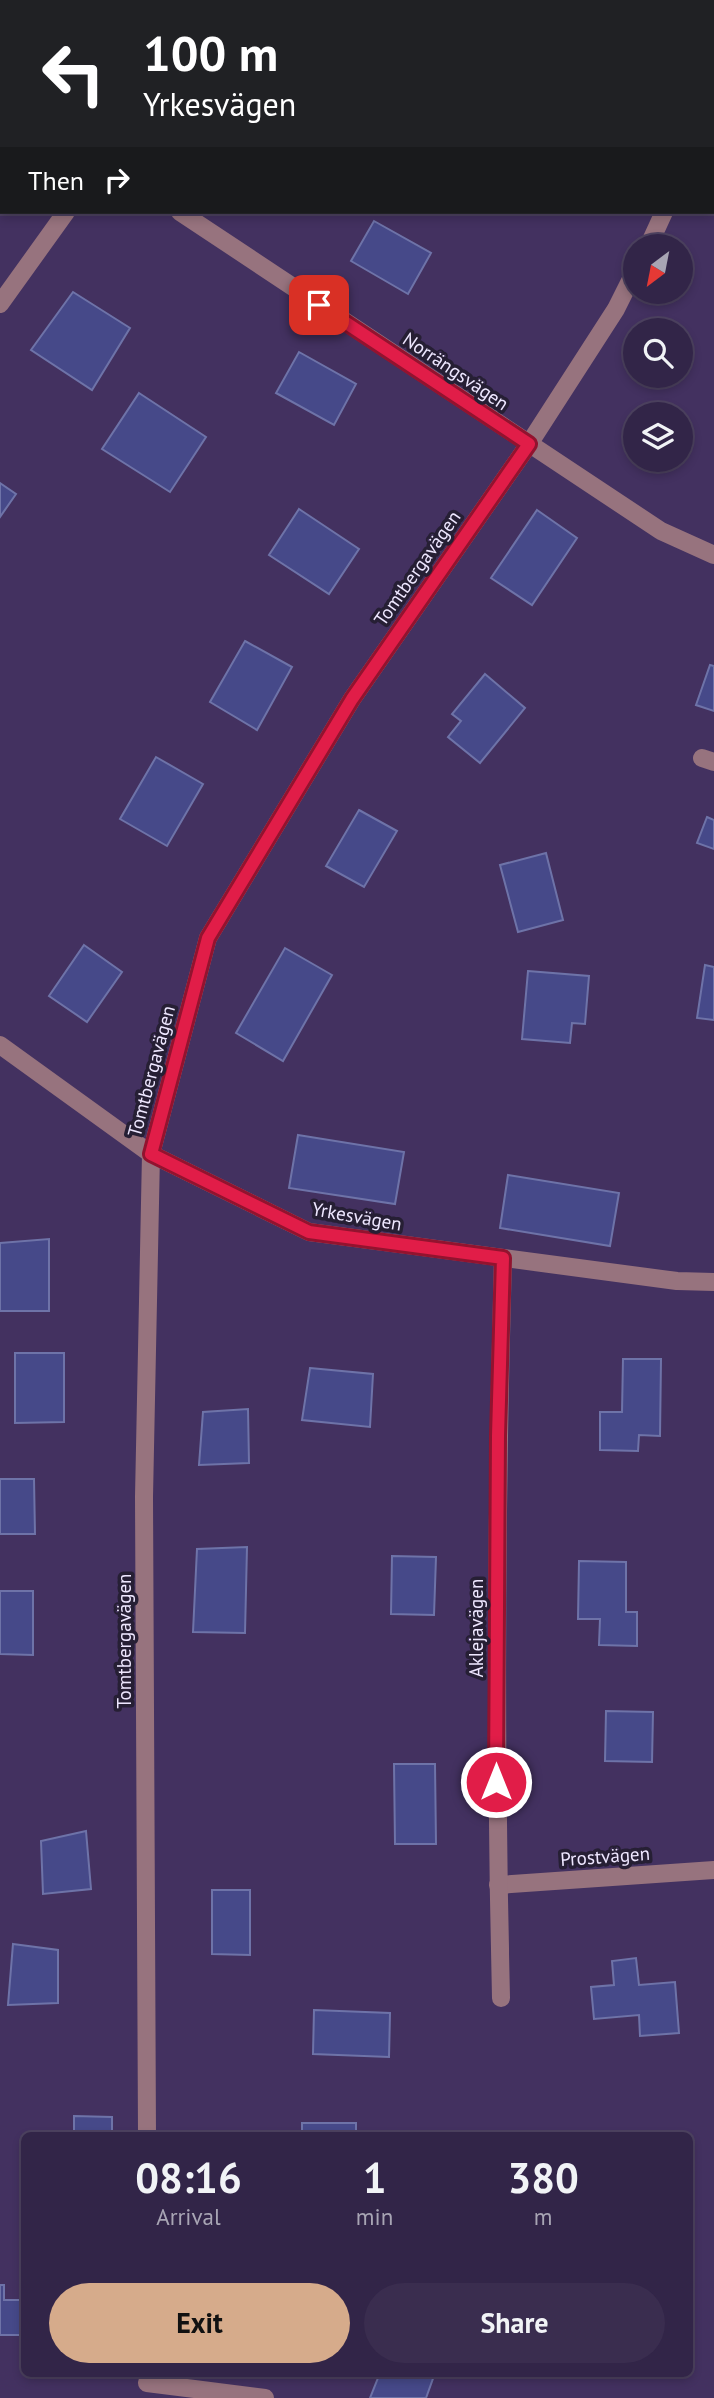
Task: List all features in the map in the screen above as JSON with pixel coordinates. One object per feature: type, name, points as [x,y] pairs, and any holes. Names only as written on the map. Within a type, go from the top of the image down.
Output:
[{"type":"street","points":[[0,304],[65,214]]},
{"type":"street","name":"Norrängsvägen","points":[[183,214],[661,531],[714,555]]},
{"type":"street","points":[[654,234],[663,214]]},
{"type":"street","name":"Tomtbergavägen","points":[[146,2132],[144,1497],[151,1154],[208,938],[352,699],[529,444],[623,295]]},
{"type":"street","name":"Yrkesvägen","points":[[0,1045],[151,1154],[309,1232],[677,1281],[714,1282]]},
{"type":"street","name":"Aklejavägen","points":[[500,1998],[496,1833],[498,1436],[503,1258]]},
{"type":"street","name":"Prostvägen","points":[[498,1885],[714,1870]]},
{"type":"street","points":[[147,2385],[265,2398]]},
{"type":"building","points":[[374,221],[431,253],[408,294],[351,261]]},
{"type":"building","points":[[73,292],[130,328],[92,390],[31,350]]},
{"type":"building","points":[[299,352],[356,384],[334,425],[276,393]]},
{"type":"building","points":[[139,393],[206,437],[170,492],[102,449]]},
{"type":"building","points":[[0,483],[16,494],[0,517]]},
{"type":"building","points":[[299,509],[359,549],[329,594],[269,555]]},
{"type":"building","points":[[537,510],[577,538],[532,605],[491,578]]},
{"type":"building","points":[[245,641],[292,667],[257,730],[210,702]]},
{"type":"building","points":[[710,665],[714,666],[714,711],[696,705]]},
{"type":"building","points":[[485,674],[525,708],[480,763],[448,737],[461,721],[452,714]]},
{"type":"building","points":[[156,757],[203,784],[167,846],[120,819]]},
{"type":"building","points":[[359,810],[397,831],[364,887],[326,866]]},
{"type":"building","points":[[707,817],[714,820],[714,849],[697,843]]},
{"type":"building","points":[[546,853],[563,920],[518,932],[500,865]]},
{"type":"building","points":[[84,945],[122,972],[87,1022],[49,996]]},
{"type":"building","points":[[285,948],[332,975],[283,1061],[236,1033]]},
{"type":"building","points":[[705,965],[714,967],[714,1020],[697,1018]]},
{"type":"building","points":[[528,971],[589,976],[585,1024],[572,1023],[570,1043],[522,1039]]},
{"type":"building","points":[[298,1135],[404,1152],[395,1204],[289,1188]]},
{"type":"building","points":[[508,1175],[619,1193],[610,1246],[500,1228]]},
{"type":"building","points":[[49,1239],[49,1311],[0,1311],[0,1243]]},
{"type":"building","points":[[15,1353],[64,1353],[64,1422],[15,1423]]},
{"type":"building","points":[[623,1359],[661,1359],[660,1436],[639,1435],[638,1451],[600,1450],[600,1412],[622,1412]]},
{"type":"building","points":[[310,1368],[373,1374],[370,1427],[302,1420]]},
{"type":"building","points":[[248,1409],[249,1463],[199,1465],[203,1412]]},
{"type":"building","points":[[0,1479],[34,1479],[35,1534],[0,1534]]},
{"type":"building","points":[[247,1547],[245,1633],[193,1632],[197,1549]]},
{"type":"building","points":[[392,1556],[436,1557],[434,1615],[391,1614]]},
{"type":"building","points":[[579,1561],[626,1562],[626,1612],[637,1612],[637,1646],[599,1645],[600,1619],[578,1619]]},
{"type":"building","points":[[0,1591],[33,1591],[33,1655],[0,1654]]},
{"type":"building","points":[[606,1711],[653,1712],[652,1762],[605,1761]]},
{"type":"building","points":[[394,1764],[435,1764],[436,1844],[395,1844]]},
{"type":"building","points":[[86,1831],[91,1889],[43,1894],[41,1841]]},
{"type":"building","points":[[212,1890],[250,1890],[250,1955],[212,1954]]},
{"type":"building","points":[[13,1944],[58,1950],[58,2003],[8,2005]]},
{"type":"building","points":[[636,1958],[639,1985],[675,1982],[679,2033],[640,2036],[639,2015],[594,2019],[591,1987],[614,1985],[612,1961]]},
{"type":"building","points":[[314,2010],[390,2013],[389,2057],[313,2054]]},
{"type":"building","points":[[74,2116],[112,2117],[112,2132],[74,2132]]},
{"type":"building","points":[[302,2123],[356,2123],[356,2132],[302,2132]]},
{"type":"building","points":[[0,2285],[4,2285],[4,2300],[21,2300],[21,2335],[0,2335]]},
{"type":"building","points":[[378,2377],[434,2377],[426,2398],[370,2398]]},
{"type":"route","points":[[319,305],[529,444],[352,699],[208,938],[151,1154],[309,1232],[503,1258],[498,1436],[496,1782]]}]
